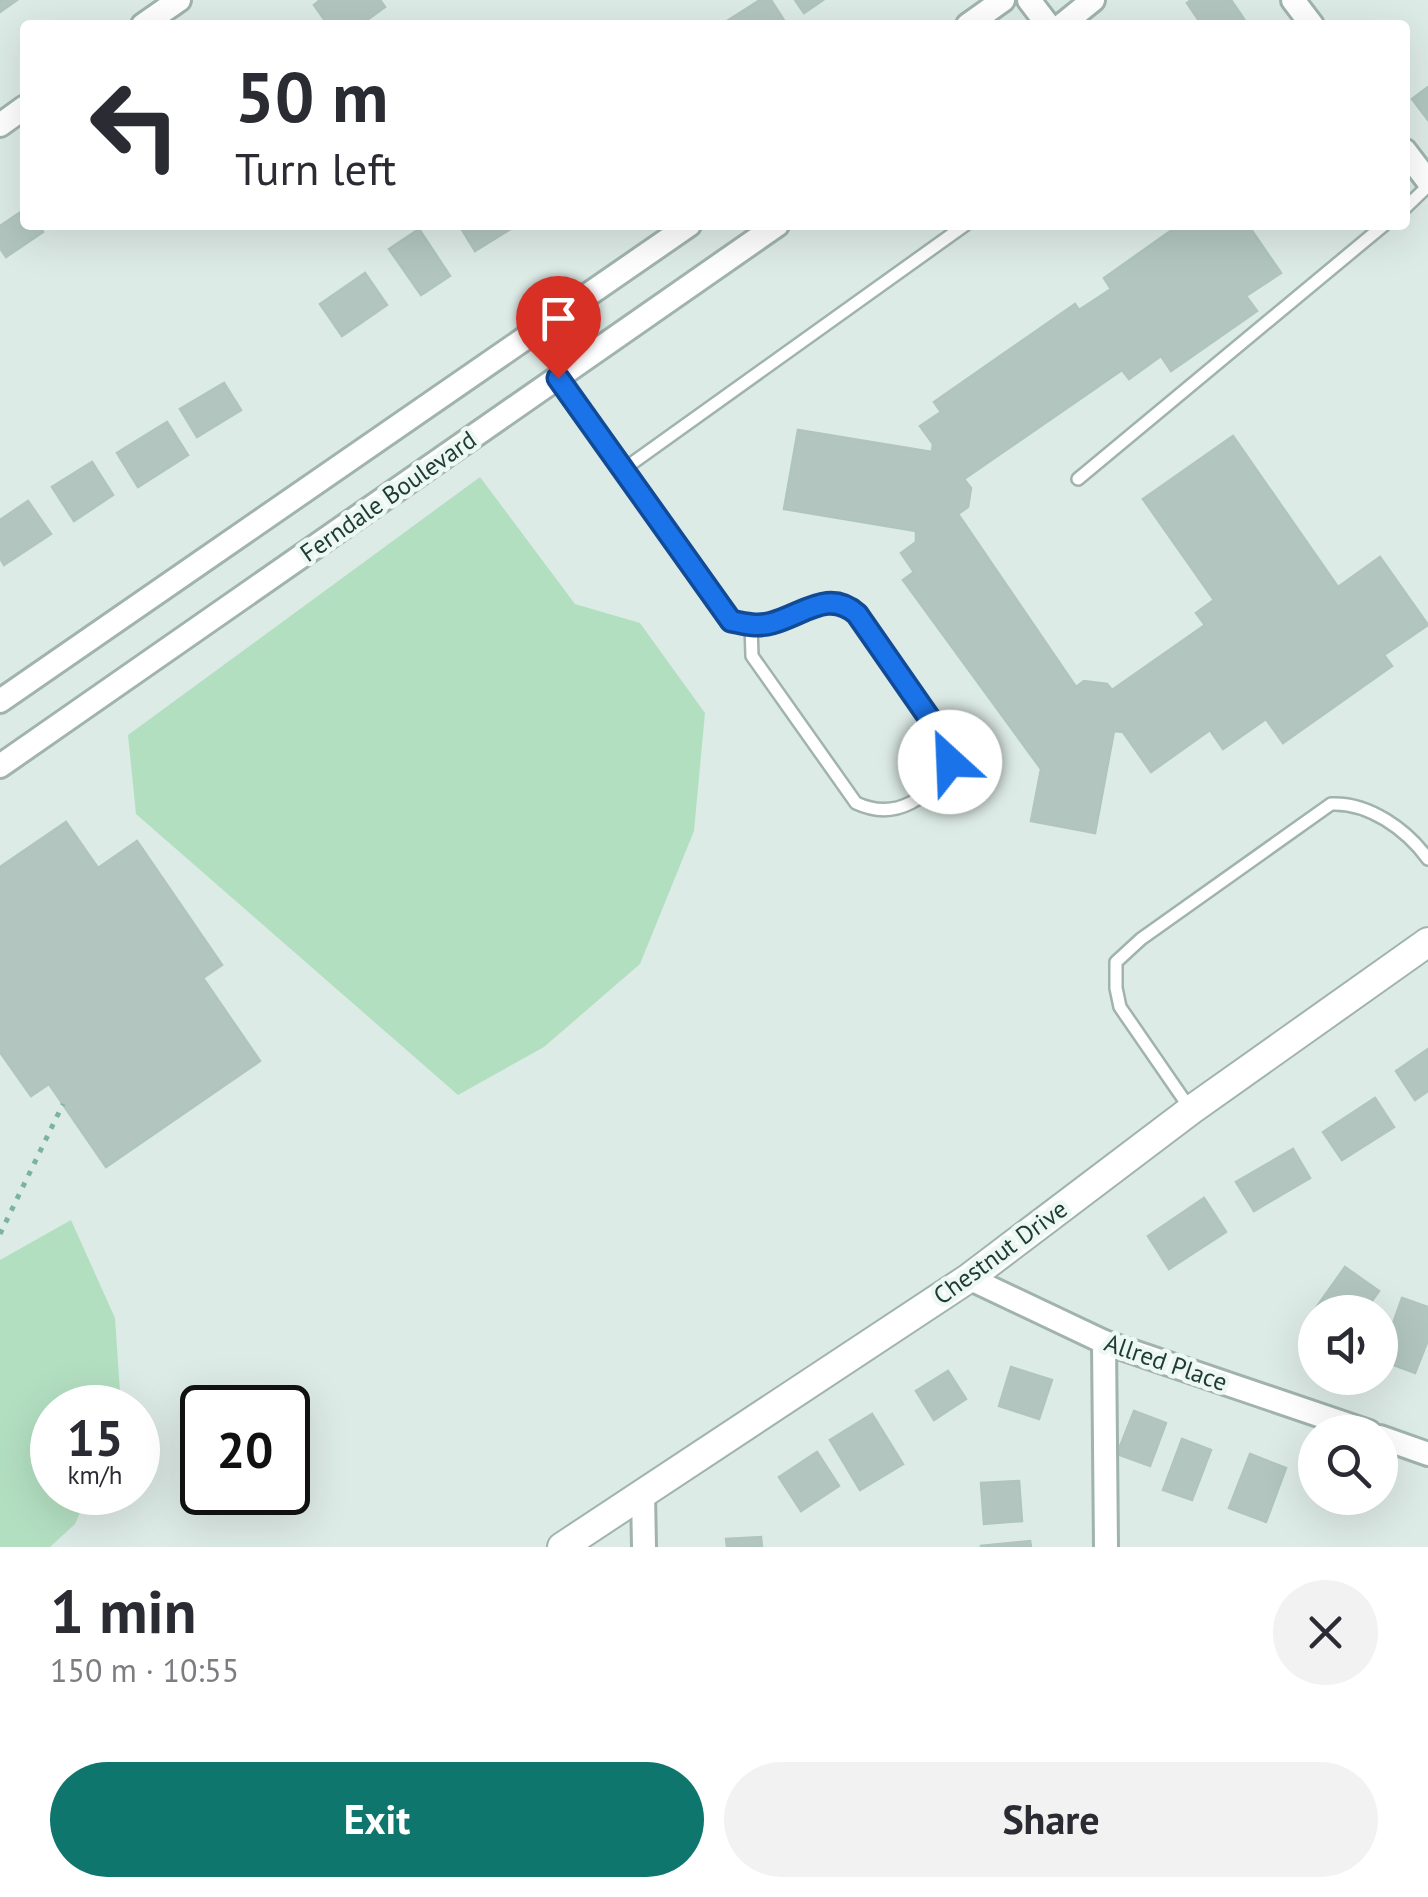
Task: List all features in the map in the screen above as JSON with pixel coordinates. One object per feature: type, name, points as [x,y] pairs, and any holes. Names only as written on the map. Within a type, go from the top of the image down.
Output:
[{"type":"street","points":[[150,20],[179,0]]},
{"type":"street","points":[[975,20],[1004,0]]},
{"type":"street","points":[[1029,0],[1044,20]]},
{"type":"street","points":[[1068,20],[1093,0]]},
{"type":"street","points":[[1293,0],[1308,20]]},
{"type":"street","points":[[1410,157],[1428,184]]},
{"type":"street","name":"Ferndale Boulevard","points":[[0,701],[682,230]]},
{"type":"street","name":"Ferndale Boulevard","points":[[0,766],[769,230]]},
{"type":"street","name":"Chestnut Drive","points":[[562,1547],[969,1278],[1191,1110],[1428,942]]},
{"type":"street","name":"Allred Place","points":[[969,1278],[1104,1342],[1318,1415]]},
{"type":"street","points":[[1104,1342],[1106,1547]]},
{"type":"street","points":[[1398,1443],[1428,1454]]},
{"type":"street","points":[[644,1493],[644,1547]]},
{"type":"lane","points":[[1410,203],[1428,184]]},
{"type":"lane","points":[[624,470],[958,230]]},
{"type":"lane","points":[[1078,479],[1378,230]]},
{"type":"lane","points":[[558,378],[731,621],[751,626],[770,624],[830,602],[845,603],[857,614],[948,745],[950,762],[926,795],[900,810],[868,809],[856,803],[752,656],[751,626]]},
{"type":"lane","points":[[1191,1110],[1120,1007],[1116,962],[1141,939],[1331,804],[1346,803],[1385,820],[1411,836],[1428,859]]},
{"type":"path","points":[[0,1234],[64,1104]]},
{"type":"green space","points":[[480,477],[575,604],[640,623],[705,713],[694,831],[640,964],[544,1047],[458,1095],[136,814],[128,735]]},
{"type":"green space","points":[[71,1220],[115,1318],[120,1385],[30,1385],[30,1515],[79,1515],[75,1524],[50,1547],[0,1547],[0,1260]]},
{"type":"building","points":[[0,0],[17,0],[0,12]]},
{"type":"building","points":[[320,0],[380,0],[385,7],[367,20],[324,20],[314,5]]},
{"type":"building","points":[[760,0],[771,0],[784,20],[729,20]]},
{"type":"building","points":[[795,0],[823,0],[804,13]]},
{"type":"building","points":[[1231,0],[1245,20],[1199,20],[1187,3]]},
{"type":"building","points":[[1428,87],[1428,120],[1412,99]]},
{"type":"building","points":[[20,212],[20,230],[43,232],[6,257],[0,248],[0,226]]},
{"type":"building","points":[[420,230],[450,276],[421,295],[389,249]]},
{"type":"building","points":[[462,230],[509,230],[475,251]]},
{"type":"building","points":[[1172,230],[1251,230],[1281,273],[1246,296],[1257,311],[1171,371],[1161,356],[1129,379],[1122,370],[964,479],[971,488],[968,507],[958,514],[1076,687],[1084,681],[1107,684],[1112,690],[1205,625],[1196,613],[1214,600],[1143,499],[1233,436],[1338,587],[1380,557],[1428,625],[1384,655],[1392,666],[1283,743],[1266,719],[1223,749],[1210,730],[1151,772],[1123,732],[1114,731],[1095,833],[1031,821],[1041,769],[903,580],[914,572],[901,553],[916,542],[916,531],[784,509],[798,430],[932,452],[933,444],[920,426],[941,412],[934,402],[1075,304],[1079,310],[1111,289],[1104,278]]},
{"type":"building","points":[[365,273],[387,305],[342,336],[320,304]]},
{"type":"building","points":[[224,383],[241,410],[197,437],[180,409]]},
{"type":"building","points":[[167,422],[188,455],[138,487],[117,453]]},
{"type":"building","points":[[92,462],[113,495],[74,521],[52,487]]},
{"type":"building","points":[[28,501],[51,534],[4,565],[0,558],[0,520]]},
{"type":"building","points":[[66,822],[98,868],[137,841],[222,965],[203,978],[260,1061],[106,1167],[49,1084],[31,1096],[0,1052],[0,867]]},
{"type":"building","points":[[1428,1049],[1428,1091],[1415,1100],[1396,1071]]},
{"type":"building","points":[[1375,1098],[1394,1127],[1342,1160],[1323,1132]]},
{"type":"building","points":[[1293,1149],[1310,1178],[1254,1211],[1236,1182]]},
{"type":"building","points":[[1204,1198],[1226,1232],[1169,1269],[1148,1236]]},
{"type":"building","points":[[1345,1267],[1379,1291],[1376,1295],[1325,1295]]},
{"type":"building","points":[[1402,1298],[1428,1307],[1428,1340],[1415,1373],[1398,1367],[1398,1309]]},
{"type":"building","points":[[1011,1367],[1052,1380],[1039,1419],[999,1406]]},
{"type":"building","points":[[948,1371],[966,1399],[934,1420],[916,1391]]},
{"type":"building","points":[[1134,1411],[1166,1423],[1150,1466],[1117,1454]]},
{"type":"building","points":[[872,1414],[903,1464],[860,1490],[830,1440]]},
{"type":"building","points":[[1182,1439],[1211,1450],[1192,1500],[1163,1490]]},
{"type":"building","points":[[817,1452],[839,1486],[801,1511],[779,1477]]},
{"type":"building","points":[[1250,1454],[1286,1468],[1266,1522],[1229,1508]]},
{"type":"building","points":[[1019,1481],[1022,1521],[984,1524],[981,1483]]},
{"type":"building","points":[[761,1537],[762,1547],[727,1547],[726,1539]]},
{"type":"building","points":[[1030,1541],[1031,1547],[981,1547],[981,1546]]},
{"type":"route","points":[[558,378],[731,621],[751,626],[770,624],[830,602],[845,603],[857,614],[948,745],[950,762]]}]
